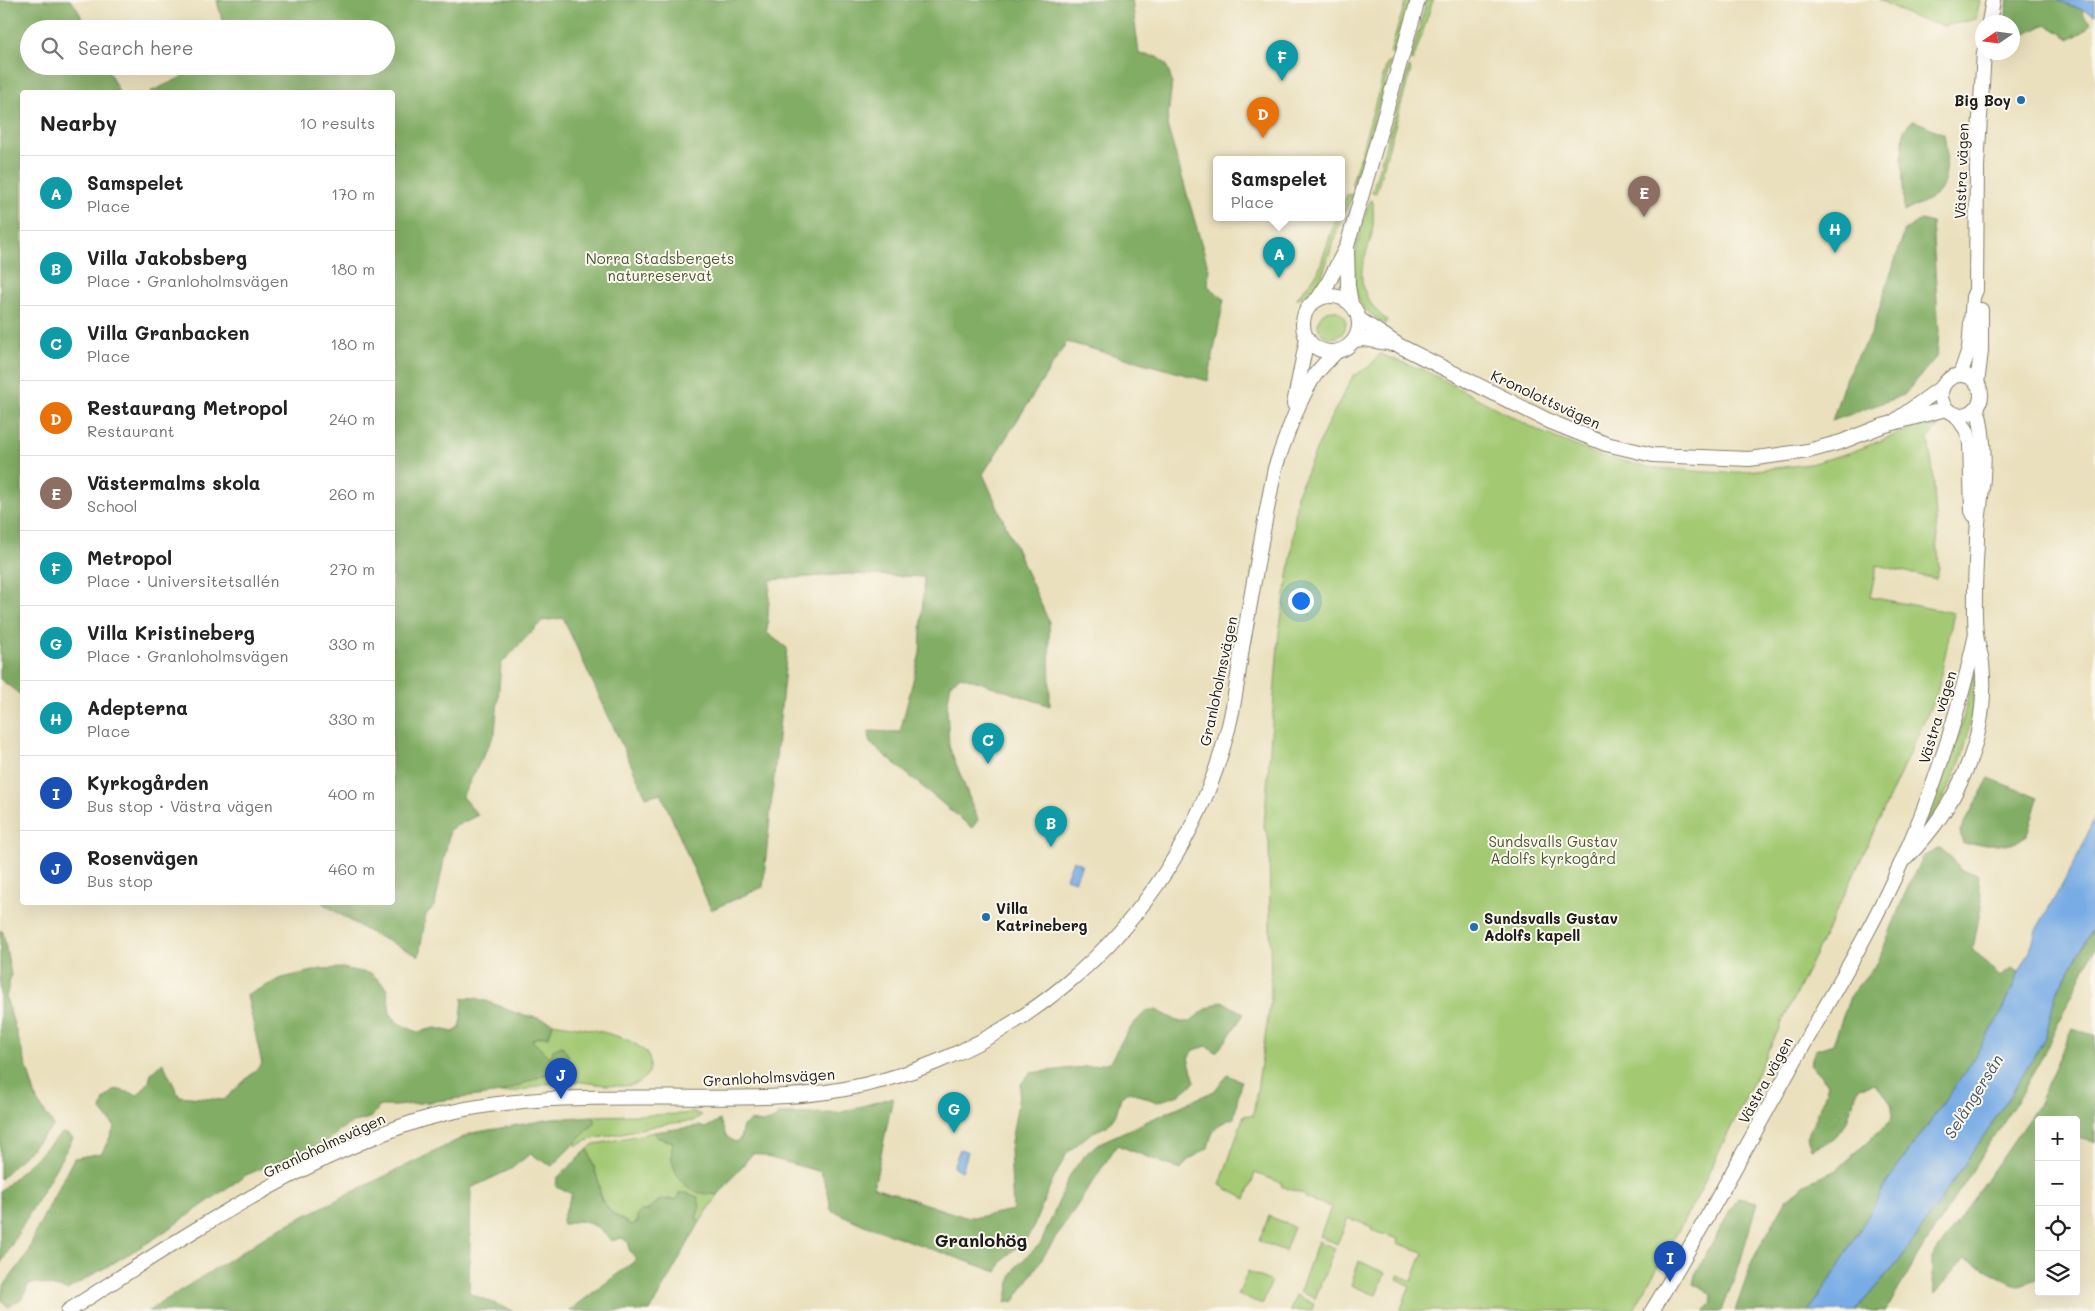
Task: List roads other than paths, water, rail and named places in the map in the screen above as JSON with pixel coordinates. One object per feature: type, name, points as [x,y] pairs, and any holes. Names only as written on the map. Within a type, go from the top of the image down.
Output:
[{"type":"street","points":[[1347,246],[1348,286],[1351,304],[1359,319],[1359,329],[1354,340],[1346,348],[1336,352],[1323,351],[1315,347],[1307,338],[1304,330],[1304,320],[1307,310],[1317,300],[1327,285],[1347,246],[1418,0]]},
{"type":"street","points":[[1990,15],[1993,0]]},
{"type":"street","name":"Västra vägen","points":[[1960,375],[1969,349],[1973,297],[1976,290],[1976,193],[1984,60]]},
{"type":"street","name":"Västra vägen","points":[[1976,290],[1980,298],[1981,351],[1977,384]]},
{"type":"street","points":[[1317,300],[1333,296],[1344,299],[1351,304]]},
{"type":"street","name":"Kronolottsvägen","points":[[1359,319],[1400,346],[1551,422],[1606,444],[1653,454],[1749,459],[1808,451],[1841,442],[1892,423],[1936,413],[1951,412]]},
{"type":"street","name":"Granloholmsvägen","points":[[1288,432],[1307,338]]},
{"type":"street","name":"Kronolottsvägen","points":[[1354,340],[1381,341],[1400,346]]},
{"type":"street","name":"Granloholmsvägen","points":[[68,1311],[272,1185],[364,1141],[425,1118],[484,1106],[549,1099],[788,1096],[844,1089],[910,1072],[964,1050],[994,1035],[1045,1001],[1084,969],[1126,927],[1155,888],[1194,822],[1211,781],[1228,729],[1275,468],[1288,432],[1316,374],[1336,352]]},
{"type":"street","points":[[1960,375],[1969,377],[1977,384],[1981,396],[1977,407],[1969,414],[1951,412],[1940,397],[1942,387],[1948,380],[1960,375]]},
{"type":"street","name":"Kronolottsvägen","points":[[1892,423],[1942,387]]},
{"type":"street","name":"Västra vägen","points":[[1902,862],[1920,844],[1956,793],[1976,744],[1983,683],[1982,663],[1976,634],[1977,520],[1984,464],[1982,431],[1977,407]]},
{"type":"street","name":"Västra vägen","points":[[1951,412],[1967,431],[1970,443],[1972,512],[1977,520]]},
{"type":"street","name":"Västra vägen","points":[[1652,1311],[1709,1214],[1858,946],[1902,862],[1932,788],[1955,723],[1976,634]]},
{"type":"water","points":[[2057,0],[2095,0],[2095,15]]},
{"type":"water","name":"Selångersån","points":[[2095,816],[2095,925],[2055,995],[2046,1036],[2011,1095],[1905,1253],[1855,1311],[1808,1311],[1831,1279],[1890,1178],[1963,1075],[2002,1012],[2030,951],[2036,930],[2077,859]]},
{"type":"water","points":[[1073,860],[1082,864],[1075,881],[1066,878]]},
{"type":"water","points":[[960,1149],[968,1152],[962,1171],[953,1167]]},
{"type":"place","name":"Metropol","points":[[1282,81]]},
{"type":"place","name":"Big Boy","points":[[2021,100]]},
{"type":"place","name":"Restaurang Metropol","points":[[1263,138]]},
{"type":"place","name":"Västermalms skola","points":[[1644,217]]},
{"type":"place","name":"Adepterna","points":[[1835,253]]},
{"type":"place","name":"Samspelet","points":[[1279,278]]},
{"type":"place","name":"Villa Granbacken","points":[[988,764]]},
{"type":"place","name":"Villa Jakobsberg","points":[[1051,847]]},
{"type":"place","name":"Villa Katrineberg","points":[[986,917]]},
{"type":"place","name":"Sundsvalls Gustav Adolfs kapell","points":[[1474,927]]},
{"type":"place","name":"Rosenvägen","points":[[561,1099]]},
{"type":"place","name":"Villa Kristineberg","points":[[954,1133]]},
{"type":"place","name":"Kyrkogården","points":[[1670,1282]]},
{"type":"district","name":"Granlohög","points":[[981,1240]]},
{"type":"park label","name":"Norra Stadsbergets naturreservat","points":[[660,266]]},
{"type":"park label","name":"Sundsvalls Gustav Adolfs kyrkogård","points":[[1553,850]]}]
